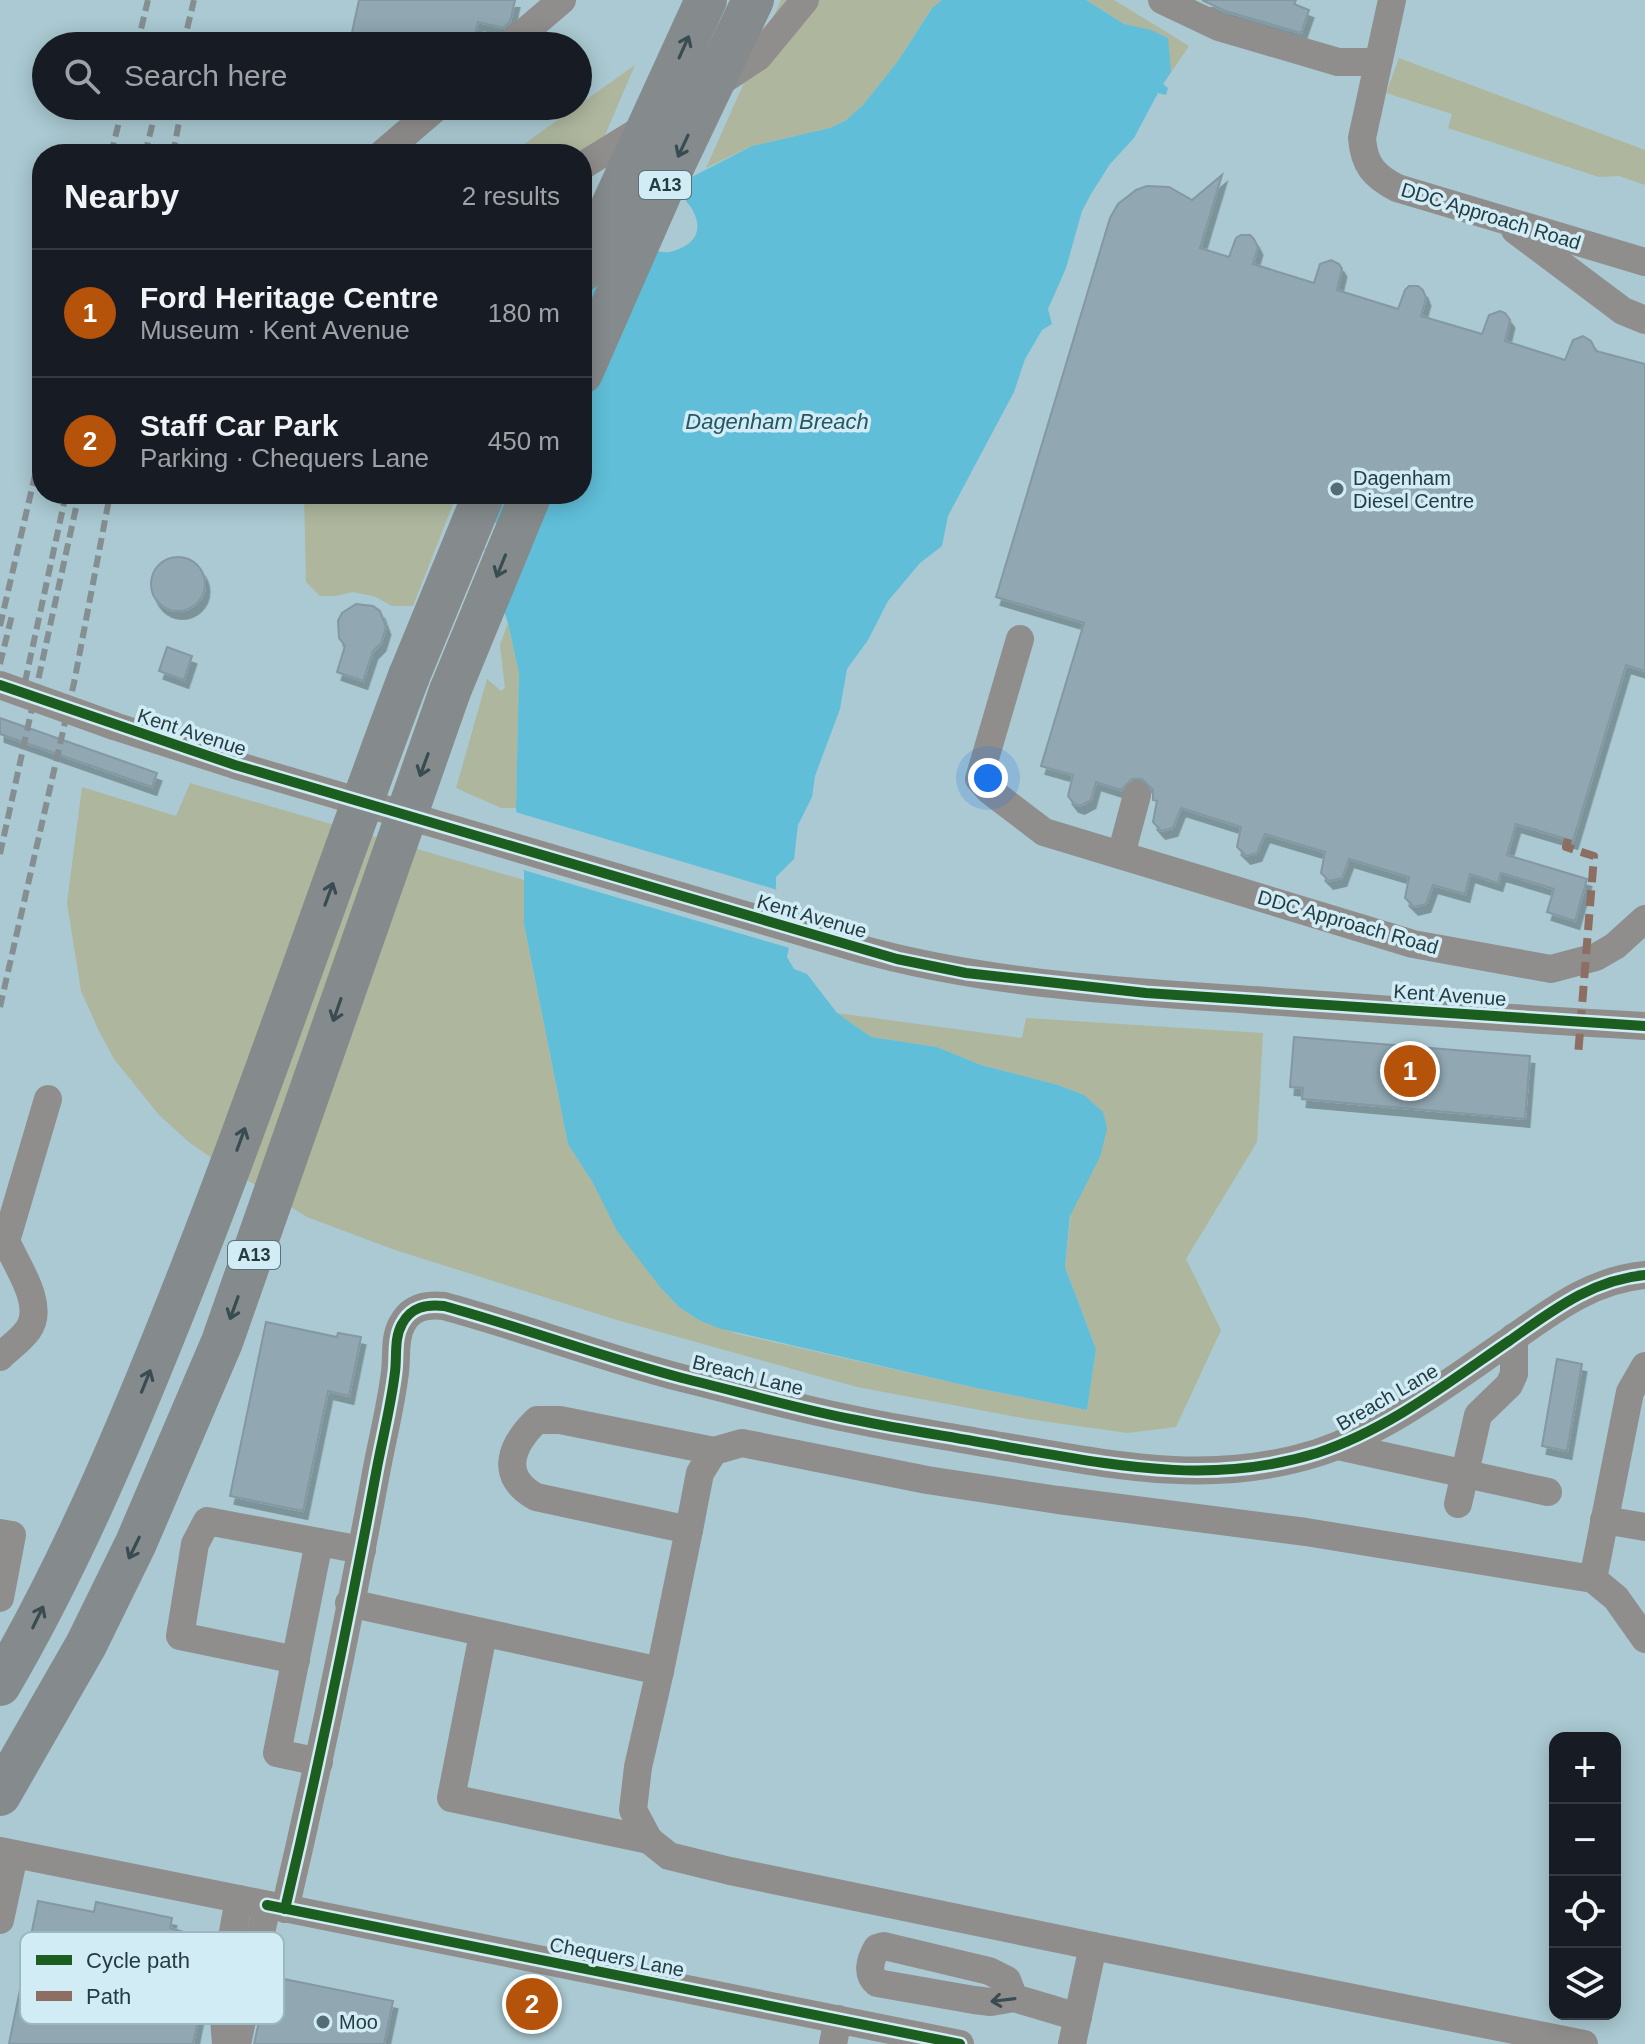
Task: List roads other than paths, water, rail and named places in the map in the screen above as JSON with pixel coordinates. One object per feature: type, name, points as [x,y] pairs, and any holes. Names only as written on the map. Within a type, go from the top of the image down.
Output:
[{"type":"highway","name":"A13","points":[[592,249],[706,0]]},
{"type":"highway","name":"A13","points":[[592,350],[660,195],[753,0]]},
{"type":"highway","name":"A13","points":[[0,1685],[29,1635],[130,1422],[224,1188],[409,676],[480,504]]},
{"type":"highway","name":"A13","points":[[0,1795],[86,1645],[136,1543],[211,1370],[259,1241],[450,691],[527,504]]},
{"type":"street","points":[[524,32],[562,0]]},
{"type":"street","points":[[592,160],[758,57],[805,0]]},
{"type":"street","points":[[1162,0],[1219,27],[1325,59],[1377,62]]},
{"type":"street","name":"DDC Approach Road","points":[[1392,0],[1362,138],[1363,151],[1373,174],[1397,188],[1645,262]]},
{"type":"street","points":[[394,144],[422,120]]},
{"type":"street","points":[[1500,219],[1623,311],[1645,320]]},
{"type":"street","name":"DDC Approach Road","points":[[1020,639],[979,779],[1044,832],[1413,944],[1551,969],[1596,957],[1615,946],[1645,919]]},
{"type":"street","name":"Kent Avenue","points":[[0,685],[235,765],[897,959],[981,974],[1146,993],[1645,1026]]},
{"type":"street","points":[[1121,855],[1137,795]]},
{"type":"street","points":[[0,1357],[30,1328],[35,1313],[33,1298],[6,1241],[48,1099]]},
{"type":"street","name":"Breach Lane","points":[[269,1932],[319,1762],[395,1373],[397,1338],[402,1324],[415,1309],[432,1305],[454,1309],[680,1377],[839,1416],[1104,1464],[1154,1471],[1204,1472],[1245,1469],[1338,1446],[1376,1428],[1567,1300],[1624,1277],[1645,1275]]},
{"type":"street","points":[[1458,1504],[1478,1415],[1509,1385],[1514,1374],[1514,1337]]},
{"type":"street","points":[[1593,1579],[1630,1392],[1645,1366]]},
{"type":"street","points":[[689,1530],[536,1497],[522,1489],[514,1474],[512,1451],[537,1420],[560,1420],[714,1451],[742,1443],[927,1480],[1306,1532],[1593,1579],[1616,1598],[1645,1639]]},
{"type":"street","points":[[1338,1446],[1548,1492]]},
{"type":"street","points":[[714,1451],[700,1473],[638,1767],[633,1810],[649,1840],[669,1856],[1093,1946],[1584,2044]]},
{"type":"street","points":[[1604,1520],[1645,1527]]},
{"type":"street","points":[[296,1660],[180,1636],[195,1544],[207,1521],[362,1550]]},
{"type":"street","points":[[0,1533],[12,1535],[0,1598]]},
{"type":"street","points":[[319,1542],[277,1753],[319,1762]]},
{"type":"street","points":[[349,1603],[660,1671]]},
{"type":"street","points":[[483,1634],[451,1798],[649,1840]]},
{"type":"street","points":[[0,1920],[7,1853]]},
{"type":"street","name":"Chequers Lane","points":[[7,1853],[239,1899],[836,2032],[960,2044]]},
{"type":"street","points":[[233,1932],[239,1899]]},
{"type":"street","points":[[880,1900],[877,1948],[869,1971],[877,1983],[991,2002],[1014,1998],[1075,2030],[1093,1946]]},
{"type":"street","points":[[224,2024],[226,2044]]},
{"type":"street","name":"Breach Lane","points":[[237,2044],[243,2024]]},
{"type":"water","name":"Dagenham Breach","points":[[942,0],[1086,0],[1124,24],[1151,30],[1168,38],[1171,72],[1163,84],[1168,88],[1166,95],[1158,93],[1134,138],[1110,164],[1082,211],[1066,268],[1048,309],[1052,324],[1042,330],[1025,359],[1014,392],[948,516],[942,546],[920,563],[888,601],[868,640],[847,669],[840,709],[815,776],[812,797],[798,825],[794,859],[776,877],[776,888],[790,942],[787,957],[794,969],[807,974],[837,1013],[871,1037],[937,1047],[981,1065],[1058,1085],[1084,1095],[1103,1112],[1107,1129],[1100,1157],[1070,1216],[1065,1267],[1096,1349],[1087,1410],[972,1387],[718,1328],[679,1307],[617,1231],[593,1183],[568,1144],[524,924],[524,873],[516,808],[519,673],[508,623],[484,548],[520,562],[530,537],[473,514],[470,504],[592,504],[592,243],[628,234],[663,252],[674,251],[688,244],[696,233],[697,220],[686,201],[686,180],[752,146],[830,128],[845,121],[863,105],[898,61],[932,8]]},
{"type":"railway","points":[[140,32],[148,0]]},
{"type":"railway","points":[[186,32],[194,0]]},
{"type":"railway","points":[[114,144],[120,120]]},
{"type":"railway","points":[[148,144],[154,120]]},
{"type":"railway","points":[[175,144],[179,120]]},
{"type":"railway","points":[[0,626],[32,488]]},
{"type":"railway","points":[[25,682],[64,504]]},
{"type":"railway","points":[[0,854],[77,504]]},
{"type":"railway","points":[[0,1007],[74,683],[108,504]]},
{"type":"railway","points":[[0,664],[12,615]]},
{"type":"place","name":"Dagenham Diesel Centre","points":[[1337,489]]},
{"type":"place","name":"Ford Heritage Centre","points":[[1410,1071]]},
{"type":"place","name":"Staff Car Park","points":[[532,2004]]},
{"type":"place","name":"Moo","points":[[323,2022]]}]
